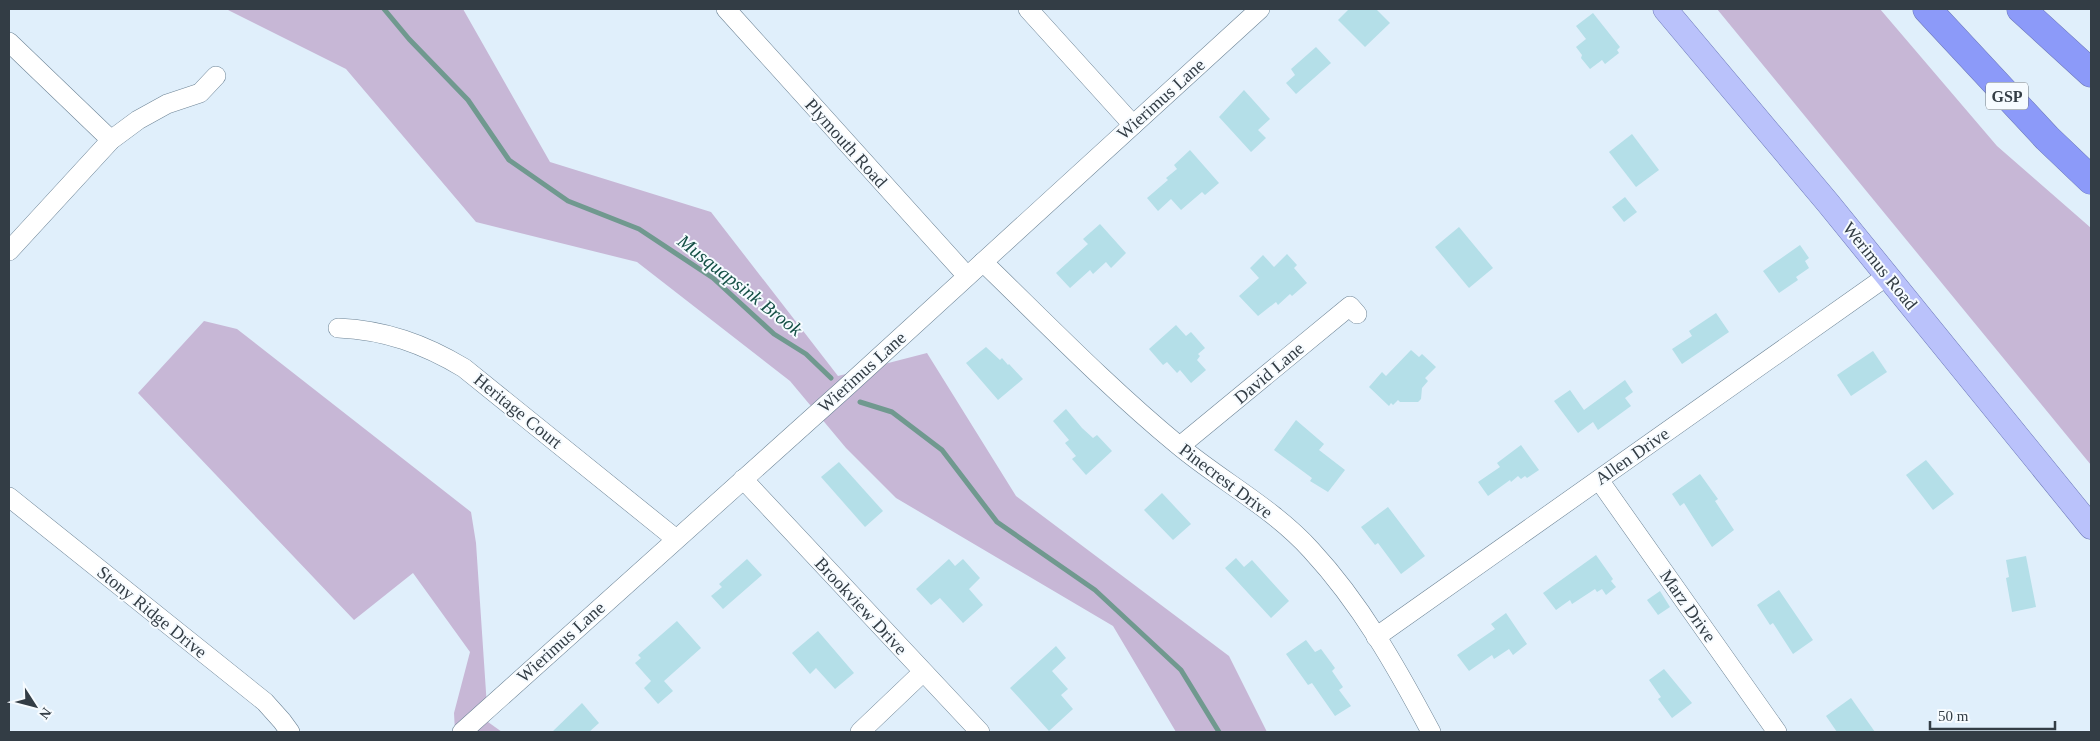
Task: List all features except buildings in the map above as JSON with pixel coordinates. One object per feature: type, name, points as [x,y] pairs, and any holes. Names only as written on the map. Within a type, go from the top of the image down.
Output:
[{"type":"highway","name":"GSP","points":[[1927,9],[2047,138],[2091,180]]},
{"type":"highway","points":[[2021,9],[2091,73]]},
{"type":"main road","name":"Werimus Road","points":[[1665,9],[1888,276],[2091,527]]},
{"type":"street","name":"Plymouth Road","points":[[726,9],[967,276]]},
{"type":"street","points":[[1028,9],[1132,125]]},
{"type":"street","name":"Wierimus Lane","points":[[462,732],[1260,9]]},
{"type":"street","points":[[9,42],[111,140]]},
{"type":"street","points":[[9,251],[111,140],[138,120],[167,104],[200,93],[216,76]]},
{"type":"street","name":"Pinecrest Drive","points":[[982,262],[1127,402],[1180,446],[1281,522],[1309,548],[1335,576],[1376,637],[1431,732]]},
{"type":"street","name":"Allen Drive","points":[[1376,637],[1888,276]]},
{"type":"street","name":"David Lane","points":[[1180,446],[1350,306],[1357,314]]},
{"type":"street","name":"Heritage Court","points":[[338,328],[380,332],[409,340],[438,352],[464,368],[676,538]]},
{"type":"street","name":"Brookview Drive","points":[[743,479],[980,732]]},
{"type":"street","name":"Marz Drive","points":[[1598,480],[1777,732]]},
{"type":"street","name":"Stony Ridge Drive","points":[[9,497],[264,702],[290,732]]},
{"type":"street","points":[[860,732],[923,672]]},
{"type":"shaded area","points":[[226,9],[463,9],[550,162],[711,212],[838,376],[927,353],[1016,496],[1229,656],[1267,732],[1176,732],[1113,626],[896,498],[846,448],[790,381],[637,262],[476,222],[346,69]]},
{"type":"shaded area","points":[[1717,9],[1880,9],[1997,146],[2091,228],[2091,465]]},
{"type":"shaded area","points":[[204,321],[237,329],[471,512],[476,543],[488,722],[502,732],[455,732],[454,713],[470,652],[413,573],[354,620],[138,393]]},
{"type":"waterway","name":"Musquapsink Brook","points":[[384,9],[409,39],[468,100],[509,160],[568,201],[639,229],[713,278],[774,334],[806,354],[831,378]]},
{"type":"waterway","name":"Musquapsink Brook","points":[[860,402],[892,412],[942,450],[997,522],[1095,590],[1181,670],[1219,732]]}]
